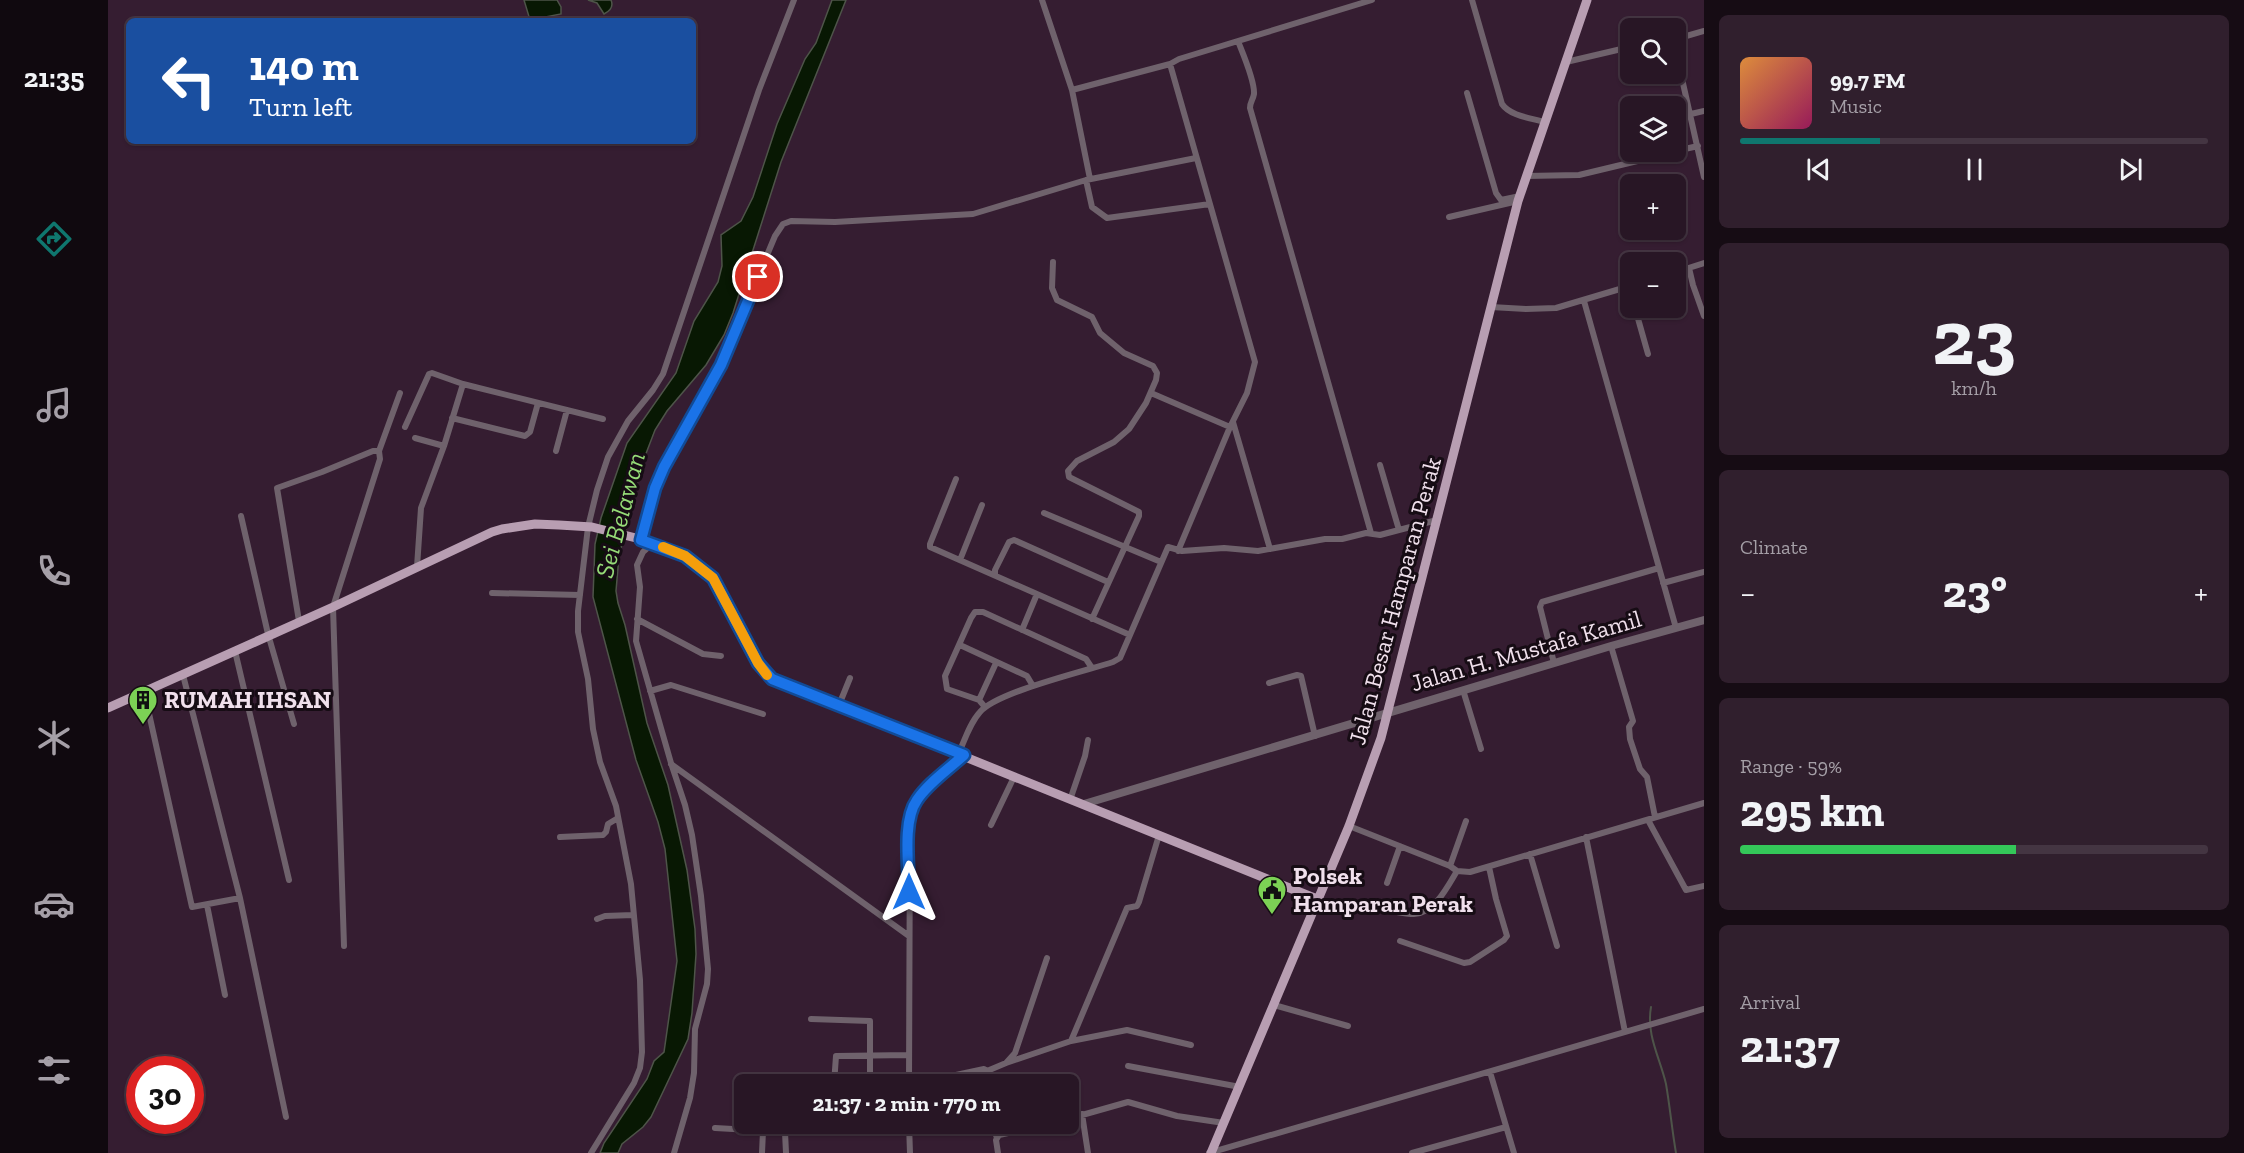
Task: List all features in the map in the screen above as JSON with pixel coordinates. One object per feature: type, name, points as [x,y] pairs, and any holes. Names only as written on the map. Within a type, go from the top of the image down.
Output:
[{"type":"main road","name":"Jalan Besar Hamparan Perak","points":[[1210,1153],[1240,1087],[1349,825],[1381,738],[1519,199],[1587,0]]},
{"type":"main road","points":[[108,708],[268,634],[333,607],[492,531],[535,524],[590,527],[653,543],[685,556],[713,578],[758,663],[772,679],[1317,899]]},
{"type":"street","points":[[591,1153],[634,1083],[640,1065],[640,981],[631,884],[616,806],[600,762],[593,729],[588,679],[578,626],[590,527],[597,489],[608,458],[628,420],[663,374],[759,90],[794,0]]},
{"type":"street","points":[[1042,0],[1072,90],[1092,207],[1107,218],[1210,204]]},
{"type":"street","points":[[1072,90],[1170,64],[1179,59],[1372,0]]},
{"type":"street","points":[[1472,0],[1502,104],[1505,109],[1512,112],[1545,122]]},
{"type":"street","points":[[1686,36],[1704,31]]},
{"type":"street","points":[[1238,41],[1254,94],[1250,108],[1371,533]]},
{"type":"street","points":[[1566,62],[1620,49]]},
{"type":"street","points":[[1170,64],[1255,362],[1247,393],[1178,551]]},
{"type":"street","points":[[1683,84],[1704,177]]},
{"type":"street","points":[[1467,93],[1496,193],[1501,200],[1519,199]]},
{"type":"street","points":[[1690,114],[1704,111]]},
{"type":"street","points":[[1686,149],[1698,146]]},
{"type":"street","points":[[638,539],[664,467],[721,365],[775,236],[783,224],[791,221],[835,222],[974,214],[1088,179],[1196,158]]},
{"type":"street","points":[[1526,176],[1579,175],[1631,162]]},
{"type":"street","points":[[1449,218],[1519,199]]},
{"type":"street","points":[[1053,262],[1052,288],[1057,300],[1092,317],[1100,333],[1115,346],[1153,366],[1156,373],[1151,393],[1139,417],[1129,429],[1114,442],[1077,461],[1068,471],[1069,477],[1139,512],[1092,619]]},
{"type":"street","points":[[1686,269],[1704,263]]},
{"type":"street","points":[[1689,268],[1704,316]]},
{"type":"street","points":[[1491,307],[1556,308],[1620,291]]},
{"type":"street","points":[[1584,301],[1676,628]]},
{"type":"street","points":[[1638,318],[1648,354]]},
{"type":"street","points":[[405,427],[429,374],[603,419]]},
{"type":"street","points":[[417,567],[421,507],[444,447],[462,384]]},
{"type":"street","points":[[344,946],[333,607],[380,459],[379,452],[400,393]]},
{"type":"street","points":[[1151,393],[1232,424]]},
{"type":"street","points":[[452,418],[525,436],[530,432],[538,403]]},
{"type":"street","points":[[556,452],[567,410]]},
{"type":"street","points":[[1232,424],[1270,549]]},
{"type":"street","points":[[415,438],[444,447]]},
{"type":"street","points":[[299,621],[277,488],[373,451],[379,452]]},
{"type":"street","points":[[1380,465],[1400,530]]},
{"type":"street","points":[[956,479],[930,546],[1130,635]]},
{"type":"street","points":[[960,560],[982,506]]},
{"type":"street","points":[[1044,513],[1161,562]]},
{"type":"street","points":[[241,516],[268,634],[294,724]]},
{"type":"street","points":[[909,1074],[909,826],[911,811],[921,794],[961,754],[975,719],[985,707],[1033,686],[1120,658],[1168,547],[1178,551],[1200,552],[1227,548],[1253,551],[1371,533],[1380,535],[1437,520]]},
{"type":"street","points":[[995,574],[1009,542],[1014,540],[1108,582]]},
{"type":"street","points":[[653,543],[642,552],[637,565],[640,587],[637,619],[638,651],[692,835],[701,896],[708,975],[695,1029],[694,1073],[690,1098],[674,1153]]},
{"type":"street","points":[[1554,663],[1540,607],[1542,603],[1659,568]]},
{"type":"street","points":[[1663,583],[1704,572]]},
{"type":"street","points":[[492,593],[580,595]]},
{"type":"street","points":[[1022,630],[1037,594]]},
{"type":"street","points":[[985,707],[979,700],[945,686],[945,676],[970,618],[975,612],[983,612],[1086,659],[1092,668]]},
{"type":"street","points":[[637,619],[703,654],[721,656]]},
{"type":"street","name":"Jalan H. Mustafa Kamil","points":[[1084,804],[1704,620]]},
{"type":"street","points":[[960,645],[1027,676],[1033,686]]},
{"type":"street","points":[[1611,646],[1633,721],[1629,731],[1631,744],[1640,769],[1647,777],[1652,819],[1686,890],[1704,886]]},
{"type":"street","points":[[235,651],[289,880]]},
{"type":"street","points":[[979,700],[996,663]]},
{"type":"street","points":[[183,675],[240,898],[286,1117]]},
{"type":"street","points":[[1269,683],[1297,675],[1301,676],[1314,736]]},
{"type":"street","points":[[839,705],[850,678]]},
{"type":"street","points":[[650,691],[671,686],[763,714]]},
{"type":"street","points":[[1463,690],[1481,749]]},
{"type":"street","points":[[144,691],[192,907],[240,898]]},
{"type":"street","points":[[1070,800],[1088,740]]},
{"type":"street","points":[[671,764],[909,936]]},
{"type":"street","points":[[991,825],[1014,777]]},
{"type":"street","points":[[1349,825],[1450,866],[1457,871],[1470,872],[1704,803]]},
{"type":"street","points":[[560,837],[603,835],[608,824],[618,818]]},
{"type":"street","points":[[1450,866],[1466,821]]},
{"type":"street","points":[[1071,1041],[1127,908],[1137,906],[1139,902],[1159,835]]},
{"type":"street","points":[[1586,837],[1625,1032]]},
{"type":"street","points":[[1387,883],[1400,846]]},
{"type":"street","points":[[1530,854],[1557,946]]},
{"type":"street","points":[[1400,941],[1464,963],[1470,962],[1504,940],[1507,936],[1506,930],[1496,900],[1489,867]]},
{"type":"street","points":[[1385,910],[1415,915],[1426,912],[1442,894],[1457,871]]},
{"type":"street","points":[[207,905],[225,995]]},
{"type":"street","points":[[597,919],[605,916],[633,915]]},
{"type":"street","points":[[1006,1063],[1015,1053],[1047,958]]},
{"type":"street","points":[[1274,1005],[1348,1026]]},
{"type":"street","points":[[1210,1153],[1704,1009]]},
{"type":"street","points":[[812,1019],[869,1020],[870,1074]]},
{"type":"street","points":[[961,1074],[984,1069],[987,1071],[1071,1041],[1126,1030],[1191,1045]]},
{"type":"street","points":[[834,1074],[835,1056],[909,1055]]},
{"type":"street","points":[[1128,1066],[1240,1087]]},
{"type":"street","points":[[1490,1072],[1514,1153]]},
{"type":"street","points":[[1079,1115],[1128,1102],[1177,1116],[1224,1123]]},
{"type":"street","points":[[1082,1114],[1088,1153]]},
{"type":"street","points":[[1412,1153],[1506,1127]]},
{"type":"street","points":[[715,1128],[734,1129]]},
{"type":"street","points":[[762,1153],[763,1134]]},
{"type":"street","points":[[785,1134],[786,1153]]},
{"type":"street","points":[[909,1134],[910,1153]]},
{"type":"street","points":[[996,1134],[998,1153]]},
{"type":"street","points":[[997,1138],[1004,1134]]},
{"type":"water","points":[[524,0],[557,0],[561,7],[561,14],[529,18]]},
{"type":"water","points":[[588,0],[611,0],[612,7],[604,14],[597,3]]},
{"type":"water","name":"Sei Belawan","points":[[832,0],[846,0],[781,162],[733,313],[724,335],[706,365],[667,411],[655,430],[642,464],[619,556],[616,591],[618,603],[647,723],[668,785],[687,870],[696,954],[688,1039],[651,1117],[643,1127],[622,1144],[618,1153],[600,1153],[604,1143],[647,1079],[654,1061],[664,1052],[677,961],[665,849],[636,760],[593,597],[595,544],[601,518],[627,443],[676,373],[694,321],[718,282],[722,266],[721,235],[741,221],[753,197],[777,124],[805,59],[816,43]]},
{"type":"waterway","points":[[1651,1007],[1650,1027],[1666,1084],[1676,1153]]},
{"type":"slow traffic","points":[[663,547],[685,556],[713,578],[758,663],[767,675]]},
{"type":"place","name":"RUMAH IHSAN","points":[[143,726]]},
{"type":"place","name":"Polsek Hamparan Perak","points":[[1272,916]]},
{"type":"route","points":[[758,277],[721,365],[664,467],[655,488],[641,540],[676,551],[713,578],[758,663],[772,679],[964,755],[921,794],[911,811],[909,892]]}]
